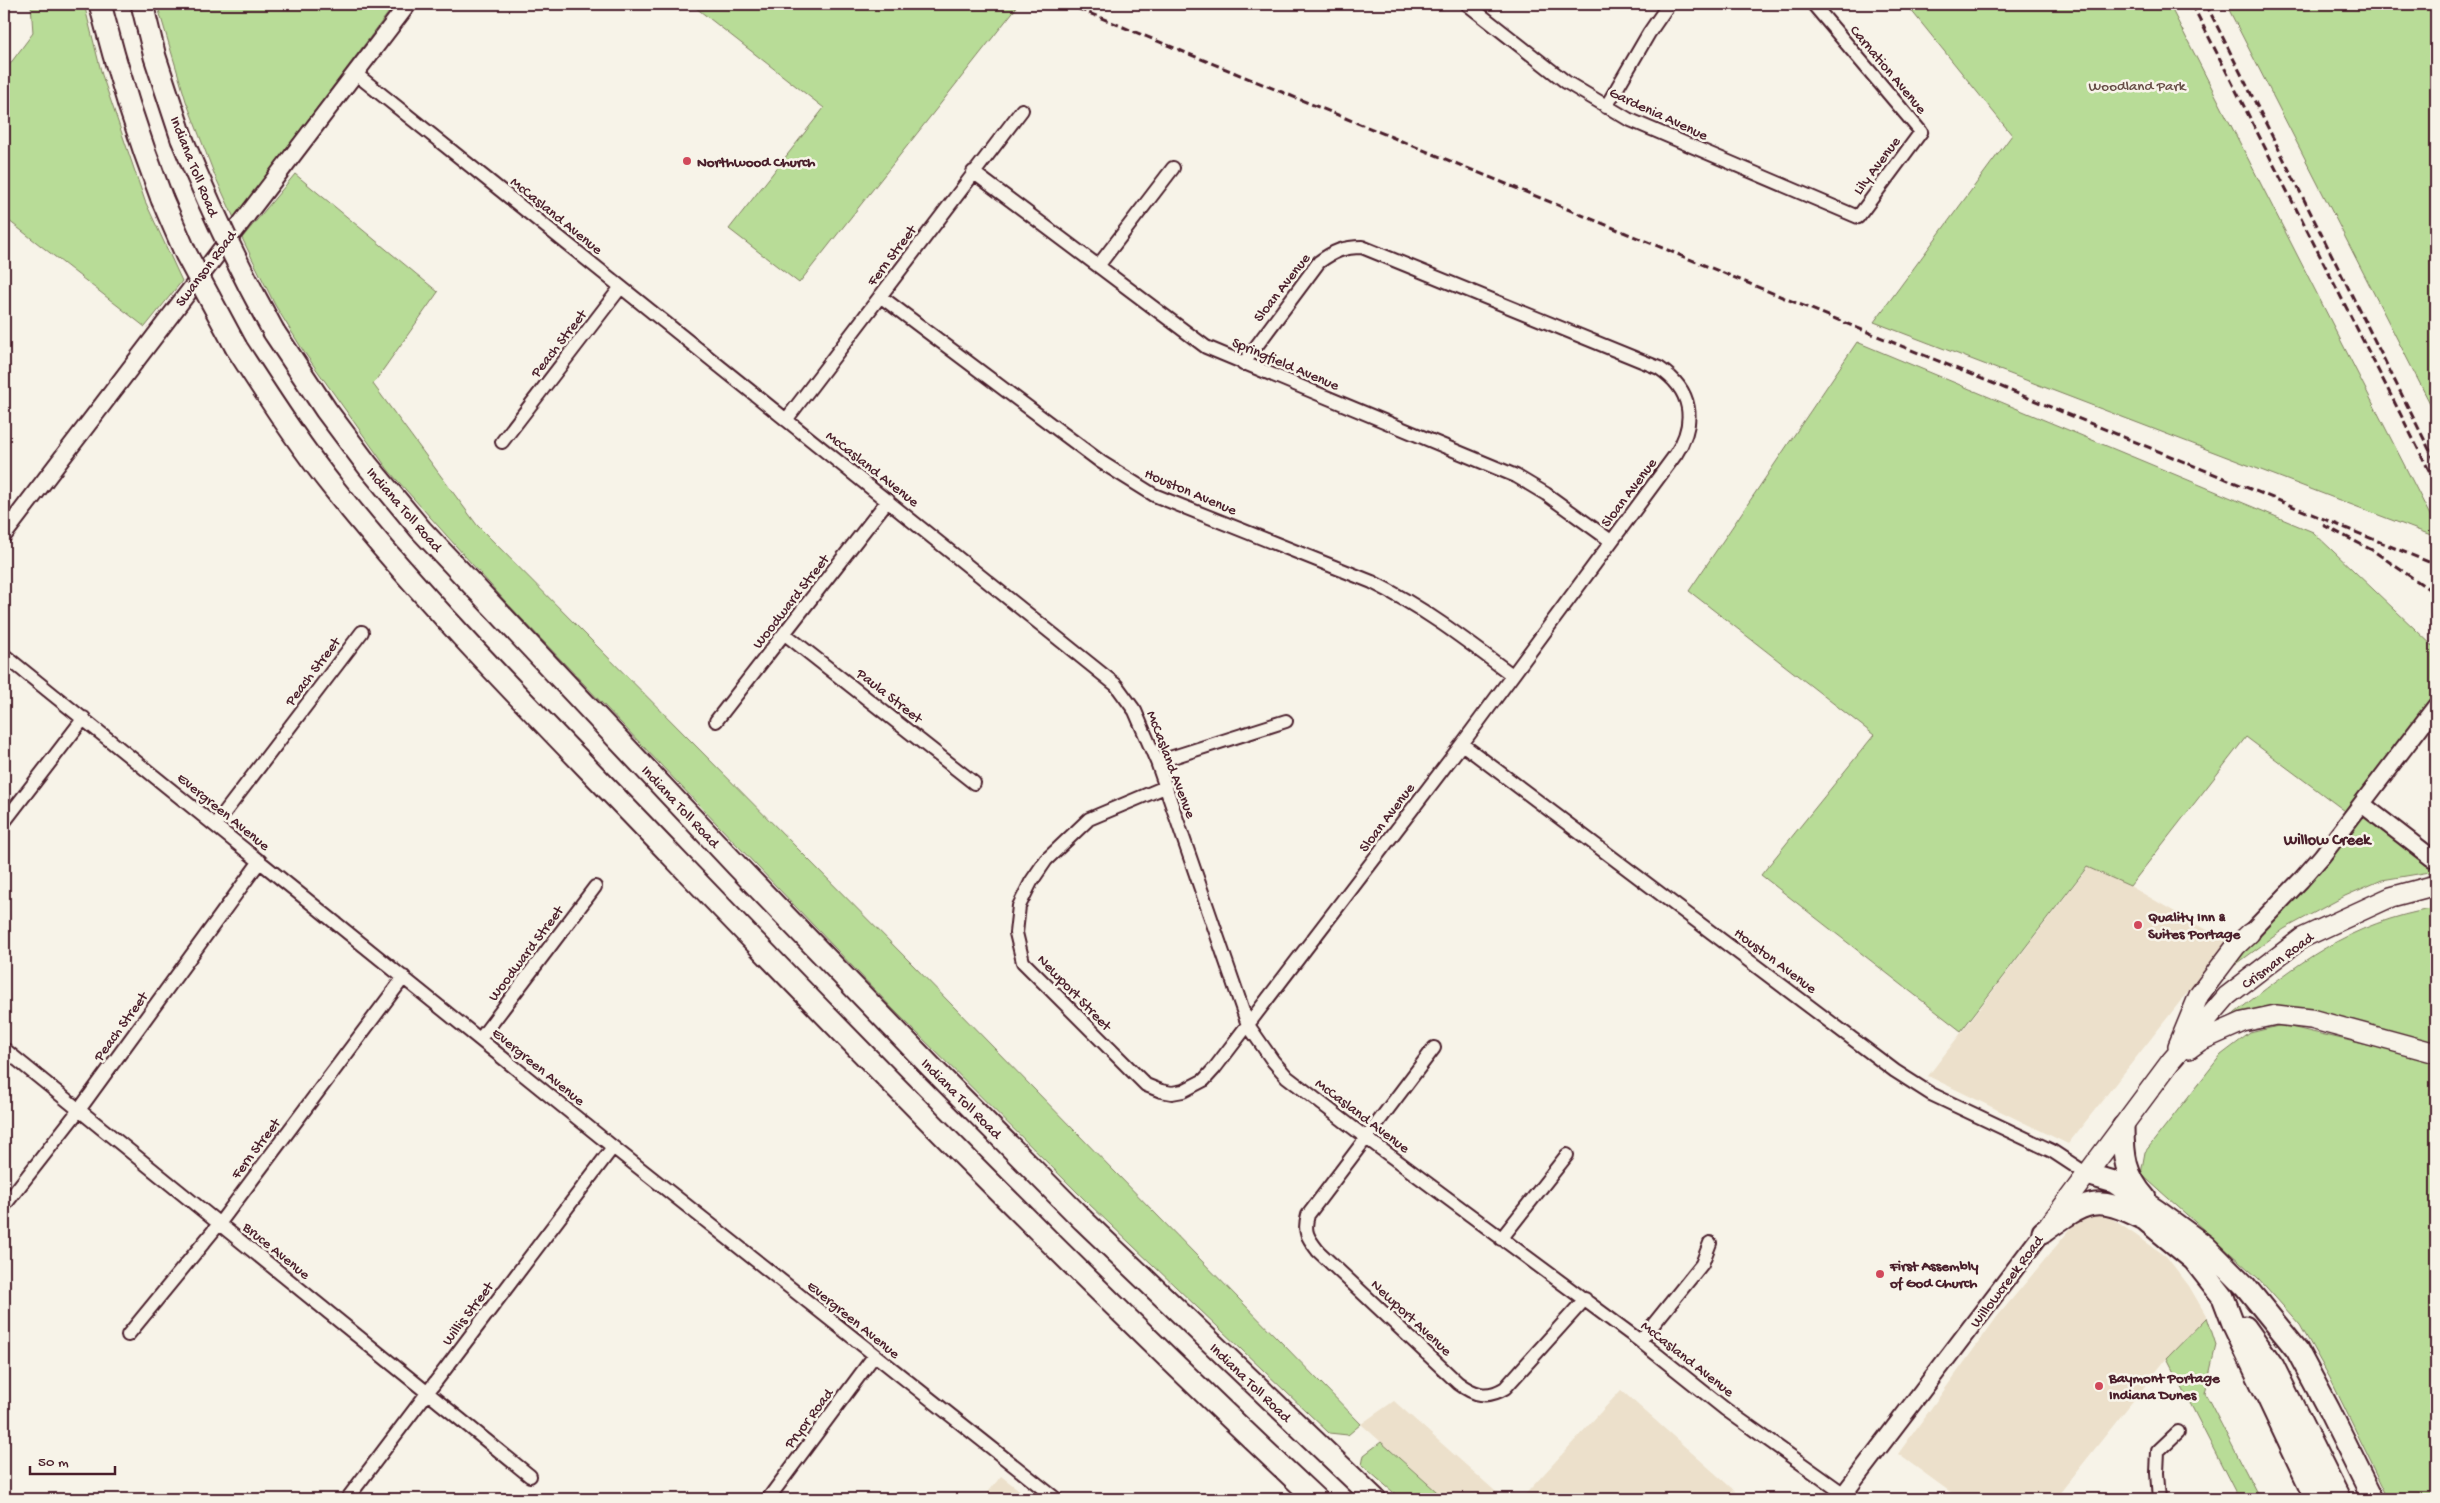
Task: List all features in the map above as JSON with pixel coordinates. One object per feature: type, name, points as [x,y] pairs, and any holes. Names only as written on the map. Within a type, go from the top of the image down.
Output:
[{"type":"highway","points":[[100,4],[118,73],[139,140],[186,254],[236,347],[288,427],[335,490],[474,648],[890,1083],[1054,1248],[1316,1499]]},
{"type":"highway","name":"Indiana Toll Road","points":[[142,4],[155,57],[182,139],[207,202],[241,271],[274,332],[326,410],[420,530],[919,1054],[1083,1220],[1375,1499]]},
{"type":"highway","points":[[2123,1127],[2123,1154],[2127,1171],[2151,1215],[2194,1260],[2273,1366],[2339,1499]]},
{"type":"highway","points":[[2088,1174],[2151,1215],[2205,1246],[2225,1265],[2297,1350],[2373,1499]]},
{"type":"highway","points":[[2043,1232],[2076,1209],[2094,1204],[2107,1203],[2151,1215]]},
{"type":"highway","points":[[2223,1297],[2234,1326],[2316,1499]]},
{"type":"highway","points":[[2268,1316],[2285,1367],[2354,1499]]},
{"type":"main road","name":"Crisman Road","points":[[2171,1061],[2227,996],[2302,938],[2391,897],[2436,885]]},
{"type":"main road","points":[[2171,1061],[2198,995],[2236,946],[2250,933]]},
{"type":"main road","points":[[2171,1061],[2200,1041],[2243,1022],[2276,1015],[2311,1019],[2436,1054]]},
{"type":"main road","name":"Willowcreek Road","points":[[2043,1232],[2171,1061]]},
{"type":"street","name":"Swanson Road","points":[[4,534],[408,4]]},
{"type":"street","name":"Gardenia Avenue","points":[[1467,4],[1544,65],[1606,107],[1651,131],[1858,217]]},
{"type":"street","points":[[1606,107],[1649,33],[1669,4]]},
{"type":"street","name":"Carnation Avenue","points":[[1814,4],[1921,132]]},
{"type":"street","name":"McCasland Avenue","points":[[356,74],[1116,685],[1135,711],[1157,762],[1248,1025],[1273,1061],[1287,1077],[1365,1137],[1585,1299],[1845,1498]]},
{"type":"street","name":"Fern Street","points":[[786,420],[1022,110]]},
{"type":"street","name":"Lily Avenue","points":[[1858,217],[1921,132]]},
{"type":"street","points":[[1098,266],[1172,168]]},
{"type":"street","name":"Springfield Avenue","points":[[973,172],[1206,347],[1516,476],[1546,494],[1611,541]]},
{"type":"street","name":"Sloan Avenue","points":[[1243,364],[1319,262],[1332,252],[1346,247],[1362,246],[1659,368],[1670,376],[1680,388],[1687,403],[1689,420],[1685,440],[1462,744],[1248,1025]]},
{"type":"street","name":"Peach Street","points":[[502,442],[621,287]]},
{"type":"street","name":"Houston Avenue","points":[[880,296],[1101,462],[1131,482],[1154,495],[1372,582],[1401,596],[1428,613],[1512,675]]},
{"type":"street","name":"Woodward Street","points":[[716,720],[888,500]]},
{"type":"street","name":"Peach Street","points":[[215,825],[362,632]]},
{"type":"street","name":"Paula Street","points":[[785,634],[974,783]]},
{"type":"street","name":"Evergreen Avenue","points":[[4,655],[613,1147],[1056,1499]]},
{"type":"street","points":[[2250,933],[2301,880],[2362,804],[2436,706]]},
{"type":"street","points":[[4,822],[84,718]]},
{"type":"street","points":[[1157,762],[1286,721]]},
{"type":"street","name":"Houston Avenue","points":[[1462,744],[1895,1071],[1931,1094],[2052,1151],[2088,1174]]},
{"type":"street","name":"Newport Street","points":[[1165,787],[1089,819],[1046,860],[1031,882],[1019,906],[1016,933],[1023,962],[1138,1079],[1154,1089],[1172,1093],[1193,1087],[1204,1080],[1248,1025]]},
{"type":"street","points":[[2362,804],[2432,858]]},
{"type":"street","name":"Peach Street","points":[[4,1206],[79,1110],[260,861]]},
{"type":"street","name":"Woodward Street","points":[[480,1039],[595,887]]},
{"type":"street","name":"Fern Street","points":[[128,1335],[218,1224],[404,977]]},
{"type":"street","points":[[1365,1137],[1434,1048]]},
{"type":"street","name":"Bruce Avenue","points":[[4,1049],[530,1476]]},
{"type":"street","name":"Newport Avenue","points":[[1365,1137],[1308,1215],[1305,1227],[1306,1236],[1318,1250],[1468,1391],[1479,1396],[1489,1396],[1505,1388],[1585,1299]]},
{"type":"street","name":"Willis Street","points":[[347,1499],[613,1147]]},
{"type":"street","points":[[1501,1238],[1567,1155]]},
{"type":"street","name":"Willowcreek Road","points":[[1845,1498],[2043,1232]]},
{"type":"street","points":[[1640,1341],[1702,1264],[1710,1243]]},
{"type":"street","name":"Pryor Road","points":[[768,1499],[874,1356]]},
{"type":"street","points":[[2159,1499],[2156,1473],[2158,1451],[2178,1432]]},
{"type":"shaded area","points":[[2088,867],[2130,886],[2227,942],[2068,1144],[1928,1076]]},
{"type":"shaded area","points":[[2087,1214],[2111,1218],[2166,1256],[2189,1286],[2207,1317],[2167,1358],[2055,1499],[1960,1499],[1898,1454],[1997,1317],[2072,1227]]},
{"type":"shaded area","points":[[1621,1390],[1744,1499],[1521,1499]]},
{"type":"shaded area","points":[[1394,1401],[1504,1499],[1445,1499],[1361,1424]]},
{"type":"shaded area","points":[[1001,1476],[1031,1499],[983,1499]]},
{"type":"green space","points":[[31,4],[84,4],[102,75],[145,201],[182,281],[145,327],[4,217],[4,72],[33,33]]},
{"type":"green space","points":[[157,4],[395,4],[234,218],[215,176],[186,101]]},
{"type":"green space","points":[[691,4],[1006,4],[1016,8],[799,283],[729,229],[824,108]]},
{"type":"green space","name":"Woodland Park","points":[[1906,4],[2169,4],[2436,527],[2436,537],[1874,322],[2012,135]]},
{"type":"green space","points":[[2226,4],[2436,4],[2436,415]]},
{"type":"green space","points":[[295,174],[438,292],[373,384],[477,525],[911,963],[1361,1424],[1348,1435],[1329,1433],[1088,1203],[892,1008],[505,601],[389,471],[304,352],[275,305],[242,238]]},
{"type":"green space","points":[[1857,342],[2313,532],[2436,649],[2436,692],[2345,811],[2246,737],[2130,886],[2087,867],[1961,1031],[1761,875],[1874,735],[1689,591]]},
{"type":"green space","points":[[2362,815],[2427,863],[2436,851],[2436,871],[2382,880],[2345,896],[2284,929],[2227,971],[2318,872]]},
{"type":"green space","points":[[2436,908],[2436,1043],[2314,1011],[2230,1017],[2278,979],[2350,935],[2376,924]]},
{"type":"green space","points":[[2282,1025],[2436,1061],[2436,1499],[2389,1499],[2330,1378],[2300,1325],[2258,1278],[2141,1174],[2145,1152],[2221,1055],[2250,1033]]},
{"type":"green space","points":[[2207,1317],[2216,1345],[2205,1393],[2260,1499],[2239,1499],[2167,1358]]},
{"type":"green space","points":[[1381,1442],[1445,1499],[1401,1499],[1362,1465],[1364,1455]]},
{"type":"railway","points":[[1067,4],[2436,565]]},
{"type":"railway","points":[[2192,4],[2436,484]]},
{"type":"railway","points":[[2206,4],[2436,463]]},
{"type":"railway","points":[[2323,525],[2372,550],[2436,594]]},
{"type":"place","name":"Northwood Church","points":[[687,161]]},
{"type":"place","name":"Quality Inn & Suites Portage","points":[[2138,925]]},
{"type":"place","name":"First Assembly of God Church","points":[[1880,1274]]},
{"type":"place","name":"Baymont Portage Indiana Dunes","points":[[2099,1386]]},
{"type":"district","name":"Willow Creek","points":[[2327,838]]}]
